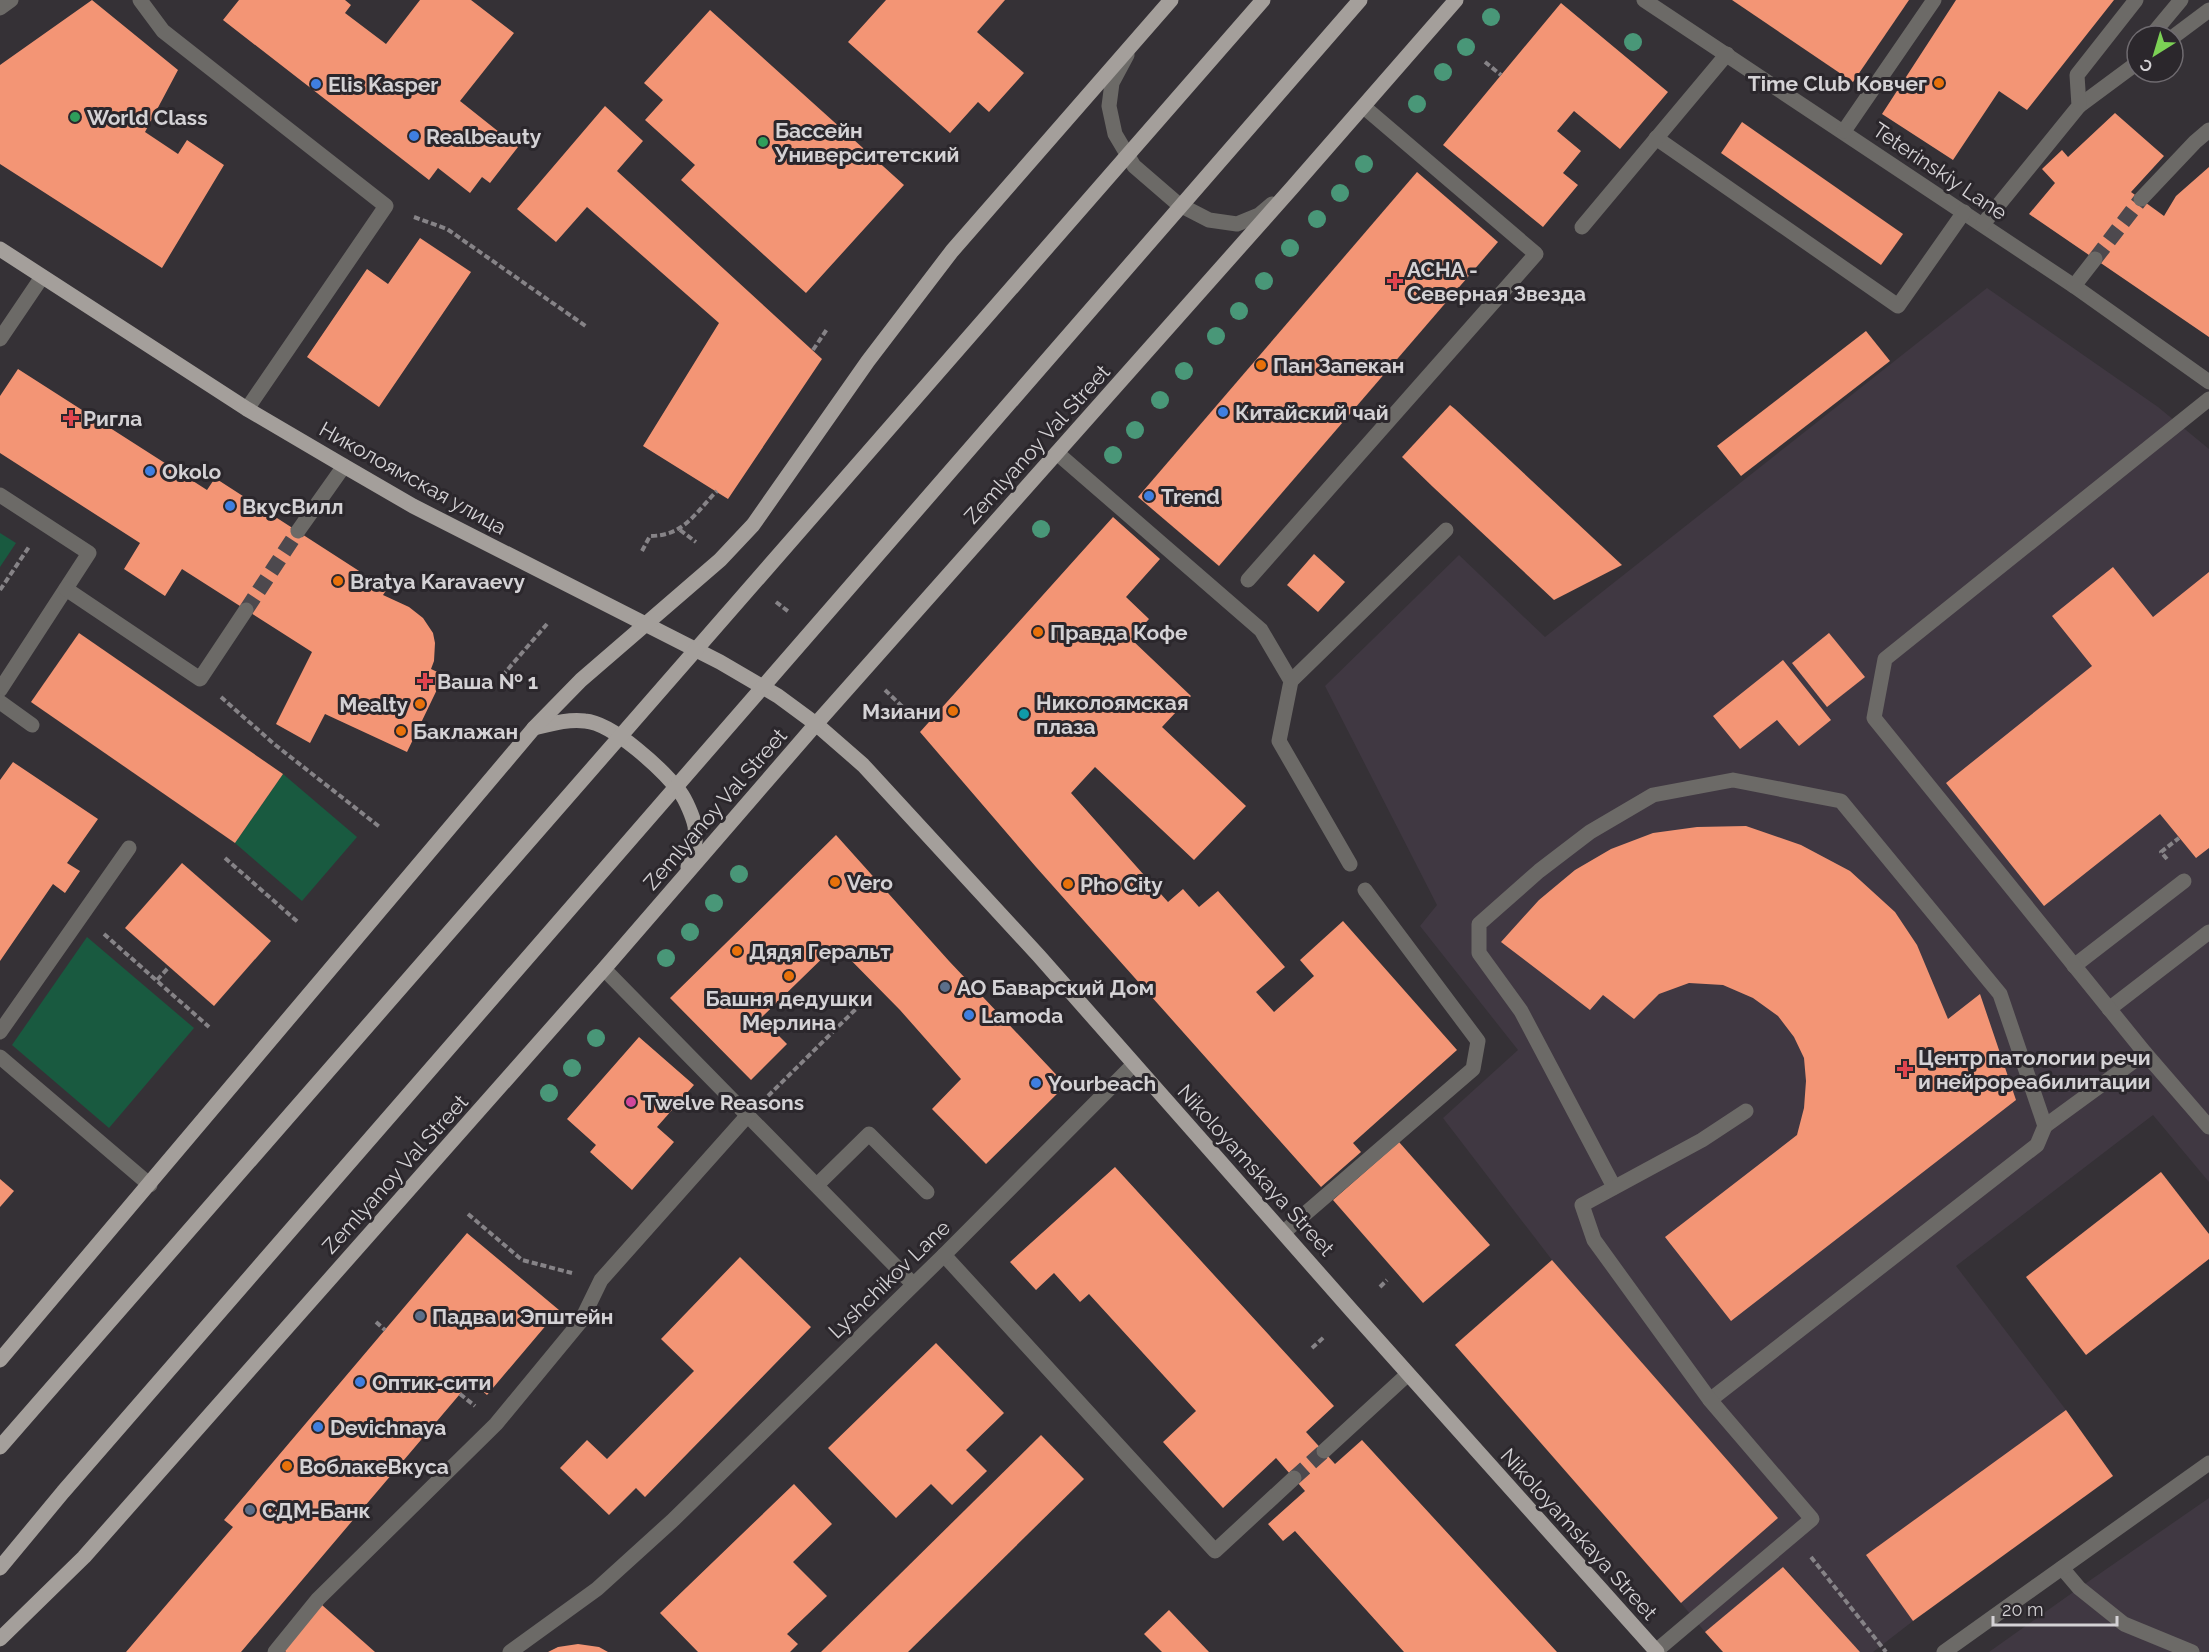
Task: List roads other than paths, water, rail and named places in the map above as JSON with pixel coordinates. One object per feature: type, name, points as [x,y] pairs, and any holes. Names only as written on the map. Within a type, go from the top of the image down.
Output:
[{"type":"main road","points":[[0,1360],[534,728],[581,680],[720,560],[753,525],[868,361],[952,251],[1171,0]]},
{"type":"main road","points":[[4,1443],[1263,0]]},
{"type":"main road","name":"Zemlyanoy Val Street","points":[[0,1568],[63,1492],[1360,0]]},
{"type":"main road","name":"Zemlyanoy Val Street","points":[[0,1639],[84,1557],[604,969],[816,724],[1364,107],[1452,3]]},
{"type":"main road","name":"Николоямская улица","points":[[0,249],[247,409],[344,466],[413,506],[720,662],[778,696],[816,724]]},
{"type":"main road","points":[[534,728],[563,721],[586,721],[615,733],[653,764],[681,793],[695,826],[694,850],[685,876]]},
{"type":"main road","name":"Nikoloyamskaya Street","points":[[816,724],[881,784],[1039,956],[1657,1652]]},
{"type":"street","points":[[0,8],[11,0]]},
{"type":"street","points":[[140,0],[163,31],[386,207],[247,409]]},
{"type":"street","name":"Teterinskiy Lane","points":[[1644,0],[1983,224],[2209,382]]},
{"type":"street","points":[[1844,131],[1934,0]]},
{"type":"street","points":[[2079,106],[2077,75],[2136,0]]},
{"type":"street","points":[[2161,24],[2181,0]]},
{"type":"street","points":[[2185,28],[2209,10]]},
{"type":"street","points":[[1132,45],[1112,83],[1109,106],[1115,134],[1134,166],[1178,204],[1209,220],[1237,224],[1259,215],[1291,189]]},
{"type":"street","points":[[1582,227],[1727,54]]},
{"type":"street","points":[[2114,80],[2125,67]]},
{"type":"street","points":[[1983,224],[2079,106],[2125,72]]},
{"type":"street","points":[[1248,580],[1536,254],[1364,107]]},
{"type":"street","points":[[2141,199],[2209,130]]},
{"type":"street","points":[[1656,138],[1898,306],[1964,212]]},
{"type":"street","points":[[2074,286],[2095,259]]},
{"type":"street","points":[[0,339],[42,277]]},
{"type":"street","points":[[2209,399],[1885,660],[1874,718],[2073,966],[2209,1127]]},
{"type":"street","points":[[1057,453],[1261,630],[1292,681]]},
{"type":"street","points":[[298,531],[344,466]]},
{"type":"street","points":[[0,495],[89,554],[0,690]]},
{"type":"street","points":[[1350,864],[1279,741],[1292,681],[1446,530]]},
{"type":"street","points":[[66,589],[200,679],[246,610]]},
{"type":"street","points":[[0,702],[32,724]]},
{"type":"street","points":[[1614,1187],[1521,1011],[1479,953],[1479,924],[1539,871],[1590,832],[1653,795],[1733,780],[1841,801],[2000,994],[2045,1126]]},
{"type":"street","points":[[0,1032],[129,848]]},
{"type":"street","points":[[2073,966],[2184,881]]},
{"type":"street","points":[[1284,1232],[1473,1070],[1478,1041],[1365,890]]},
{"type":"street","points":[[2109,1009],[2209,932]]},
{"type":"street","points":[[604,969],[913,1284]]},
{"type":"street","points":[[1710,1400],[2037,1145],[2045,1126],[2145,1053]]},
{"type":"street","points":[[0,1057],[150,1185]]},
{"type":"street","name":"Lyshchikov Lane","points":[[510,1652],[597,1589],[672,1521],[944,1255],[1134,1064]]},
{"type":"street","points":[[1657,1652],[1812,1519],[1710,1400],[1594,1240],[1582,1205],[1702,1140],[1746,1111]]},
{"type":"street","points":[[275,1652],[318,1599],[496,1424],[581,1321],[601,1280],[748,1115]]},
{"type":"street","points":[[817,1185],[869,1134],[927,1192]]},
{"type":"street","points":[[944,1255],[1215,1551],[1294,1478]]},
{"type":"street","points":[[1324,1451],[1408,1374]]},
{"type":"street","points":[[1944,1652],[2209,1463]]},
{"type":"street","points":[[2062,1568],[2079,1588],[2124,1624],[2192,1652]]},
{"type":"tunnel","points":[[2095,259],[2141,199]]},
{"type":"tunnel","points":[[246,610],[298,531]]},
{"type":"tunnel","points":[[1294,1478],[1324,1451]]},
{"type":"place","name":"Time Club Ковчег","points":[[1939,83]]},
{"type":"place","name":"Elis Kasper","points":[[316,84]]},
{"type":"place","name":"World Class","points":[[75,117]]},
{"type":"place","name":"Realbeauty","points":[[414,136]]},
{"type":"place","name":"Бассейн Университетский","points":[[763,142]]},
{"type":"place","name":"АСНА - Северная Звезда","points":[[1395,281]]},
{"type":"place","name":"Пан Запекан","points":[[1261,365]]},
{"type":"place","name":"Китайский чай","points":[[1223,412]]},
{"type":"place","name":"Ригла","points":[[71,418]]},
{"type":"place","name":"Okolo","points":[[150,471]]},
{"type":"place","name":"Trend","points":[[1149,496]]},
{"type":"place","name":"ВкусВилл","points":[[230,506]]},
{"type":"place","name":"Bratya Karavaevy","points":[[338,581]]},
{"type":"place","name":"Правда Кофе","points":[[1038,632]]},
{"type":"place","name":"Ваша № 1","points":[[425,681]]},
{"type":"place","name":"Mealty","points":[[420,704]]},
{"type":"place","name":"Мзиани","points":[[953,711]]},
{"type":"place","name":"Николоямская плаза","points":[[1024,714]]},
{"type":"place","name":"Баклажан","points":[[401,731]]},
{"type":"place","name":"Vero","points":[[835,882]]},
{"type":"place","name":"Pho City","points":[[1068,884]]},
{"type":"place","name":"Дядя Геральт","points":[[737,951]]},
{"type":"place","name":"Башня дедушки Мерлина","points":[[789,976]]},
{"type":"place","name":"АО Баварский Дом","points":[[945,987]]},
{"type":"place","name":"Lamoda","points":[[969,1015]]},
{"type":"place","name":"Центр патологии речи и нейрореабилитации","points":[[1905,1069]]},
{"type":"place","name":"Yourbeach","points":[[1036,1083]]},
{"type":"place","name":"Twelve Reasons","points":[[631,1102]]},
{"type":"place","name":"Падва и Эпштейн","points":[[420,1316]]},
{"type":"place","name":"Оптик-сити","points":[[360,1382]]},
{"type":"place","name":"Devichnaya","points":[[318,1427]]},
{"type":"place","name":"ВоблакеВкуса","points":[[287,1466]]},
{"type":"place","name":"СДМ-Банк","points":[[250,1510]]}]
